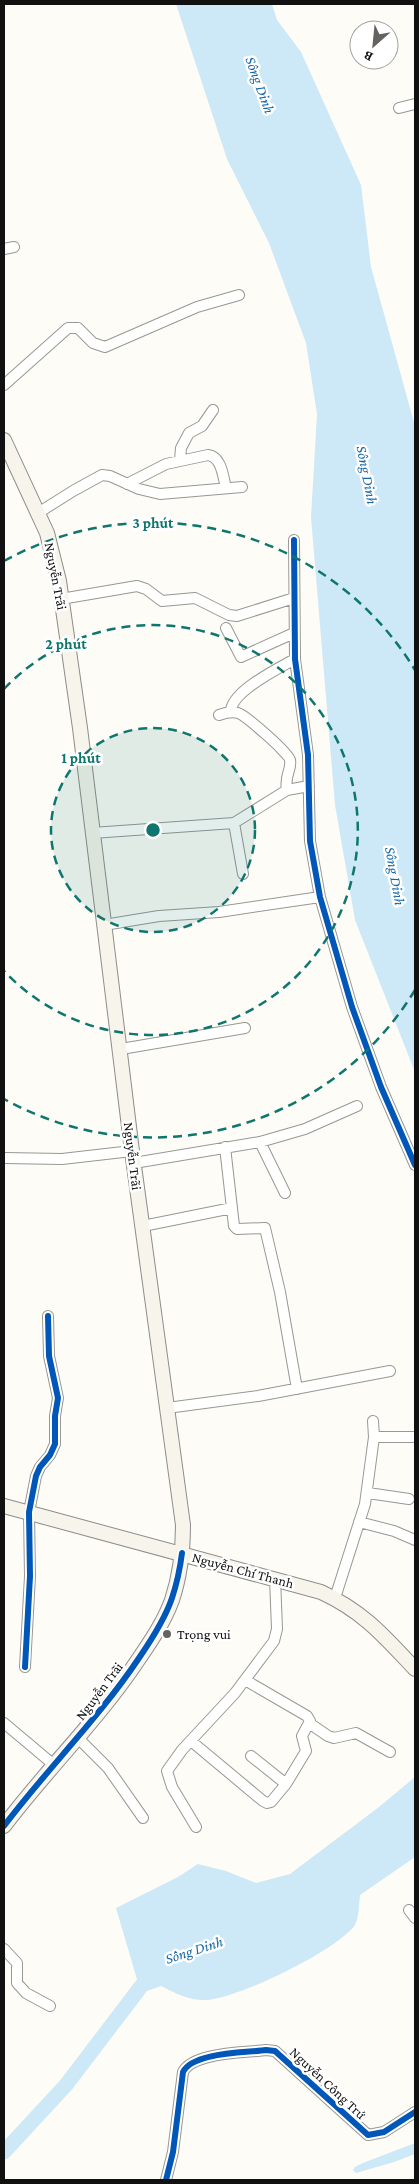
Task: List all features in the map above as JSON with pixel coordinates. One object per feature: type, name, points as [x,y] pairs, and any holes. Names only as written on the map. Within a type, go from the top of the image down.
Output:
[{"type":"main road","name":"Nguyễn Trãi","points":[[4,440],[38,513],[53,552],[61,599],[80,728],[133,1157],[183,1525],[182,1553],[177,1584],[162,1622],[121,1685],[4,1826]]},
{"type":"main road","name":"Nguyễn Chí Thanh","points":[[4,1506],[308,1587],[335,1598],[363,1616],[415,1669]]},
{"type":"street","points":[[399,108],[415,104]]},
{"type":"street","points":[[4,385],[68,328],[78,328],[93,343],[105,347],[197,307],[239,295]]},
{"type":"street","points":[[180,460],[181,448],[189,433],[202,426],[213,410]]},
{"type":"street","points":[[127,484],[166,464],[180,460],[213,456],[218,461],[226,488]]},
{"type":"street","points":[[38,513],[97,477],[110,476],[150,493],[160,494],[242,487]]},
{"type":"street","points":[[294,540],[295,659],[308,755],[310,841],[320,897],[352,1007],[381,1087],[415,1165]]},
{"type":"street","points":[[61,599],[138,586],[146,589],[162,601],[195,598],[229,615],[238,616],[294,598]]},
{"type":"street","points":[[226,628],[241,657],[294,633]]},
{"type":"street","points":[[231,712],[233,702],[254,683],[295,659]]},
{"type":"street","points":[[219,715],[231,712],[240,714],[287,753],[290,762],[285,780],[287,790]]},
{"type":"street","points":[[92,834],[133,829],[234,824],[287,790],[309,786]]},
{"type":"street","points":[[234,824],[243,874]]},
{"type":"street","points":[[104,925],[159,916],[219,912],[320,897]]},
{"type":"street","points":[[121,1049],[245,1028]]},
{"type":"street","points":[[4,1158],[133,1157],[260,1142],[305,1129],[357,1106]]},
{"type":"street","points":[[260,1142],[285,1193]]},
{"type":"street","points":[[225,1147],[234,1226],[237,1229],[265,1228],[280,1292],[297,1388]]},
{"type":"street","points":[[143,1226],[232,1208]]},
{"type":"street","points":[[25,1667],[30,1576],[30,1512],[36,1476],[40,1467],[50,1456],[55,1444],[55,1416],[58,1398],[49,1356],[48,1316]]},
{"type":"street","points":[[167,1408],[258,1396],[390,1371]]},
{"type":"street","points":[[335,1598],[368,1493],[374,1437],[373,1421]]},
{"type":"street","points":[[374,1437],[415,1437]]},
{"type":"street","points":[[368,1493],[408,1499]]},
{"type":"street","points":[[359,1522],[394,1531],[415,1540]]},
{"type":"street","points":[[196,1827],[172,1787],[167,1774],[172,1763],[228,1701],[271,1646],[276,1635],[276,1578]]},
{"type":"street","points":[[245,1680],[307,1716],[309,1723],[328,1736],[334,1738],[356,1733],[390,1752]]},
{"type":"street","points":[[4,1722],[54,1765]]},
{"type":"street","points":[[190,1741],[266,1803],[271,1802],[286,1784],[306,1751],[302,1736],[309,1723]]},
{"type":"street","points":[[78,1738],[108,1768],[143,1818]]},
{"type":"street","points":[[251,1756],[286,1784]]},
{"type":"street","points":[[4,1949],[17,1963],[17,1984],[26,1993],[50,2006]]},
{"type":"street","name":"Nguyễn Công Trứ","points":[[166,2180],[174,2148],[183,2072],[188,2064],[200,2059],[266,2050],[275,2051],[368,2135],[384,2132],[415,2112]]},
{"type":"water","points":[[176,4],[272,4],[277,20],[301,52],[361,185],[371,267],[415,426],[415,1072],[355,920],[335,805],[311,517],[317,414],[306,343],[269,243],[227,159]]},
{"type":"water","points":[[415,1777],[415,1857],[360,1895],[355,1925],[345,1936],[309,1959],[264,1982],[223,1997],[208,2000],[195,1999],[161,1986],[141,1993],[116,1908],[178,1877],[198,1864],[226,1871],[256,1883],[290,1874],[379,1807]]},
{"type":"water","points":[[415,2143],[415,2154],[356,2173],[353,2170],[363,2163]]},
{"type":"waterway","name":"Sông Dinh","points":[[4,2152],[66,2085],[152,1972]]},
{"type":"cycle path","points":[[294,540],[295,659],[308,755],[310,841],[320,897],[352,1007],[381,1087],[415,1165]]},
{"type":"cycle path","points":[[25,1667],[30,1576],[29,1512],[36,1476],[55,1444],[55,1416],[58,1398],[49,1356],[48,1316]]},
{"type":"cycle path","points":[[4,1826],[107,1702],[149,1644],[172,1598],[182,1553]]},
{"type":"cycle path","points":[[166,2180],[173,2152],[183,2072],[189,2065],[208,2057],[266,2050],[275,2051],[368,2135],[384,2132],[415,2112]]},
{"type":"place","name":"Trọng vui","points":[[167,1634]]}]
